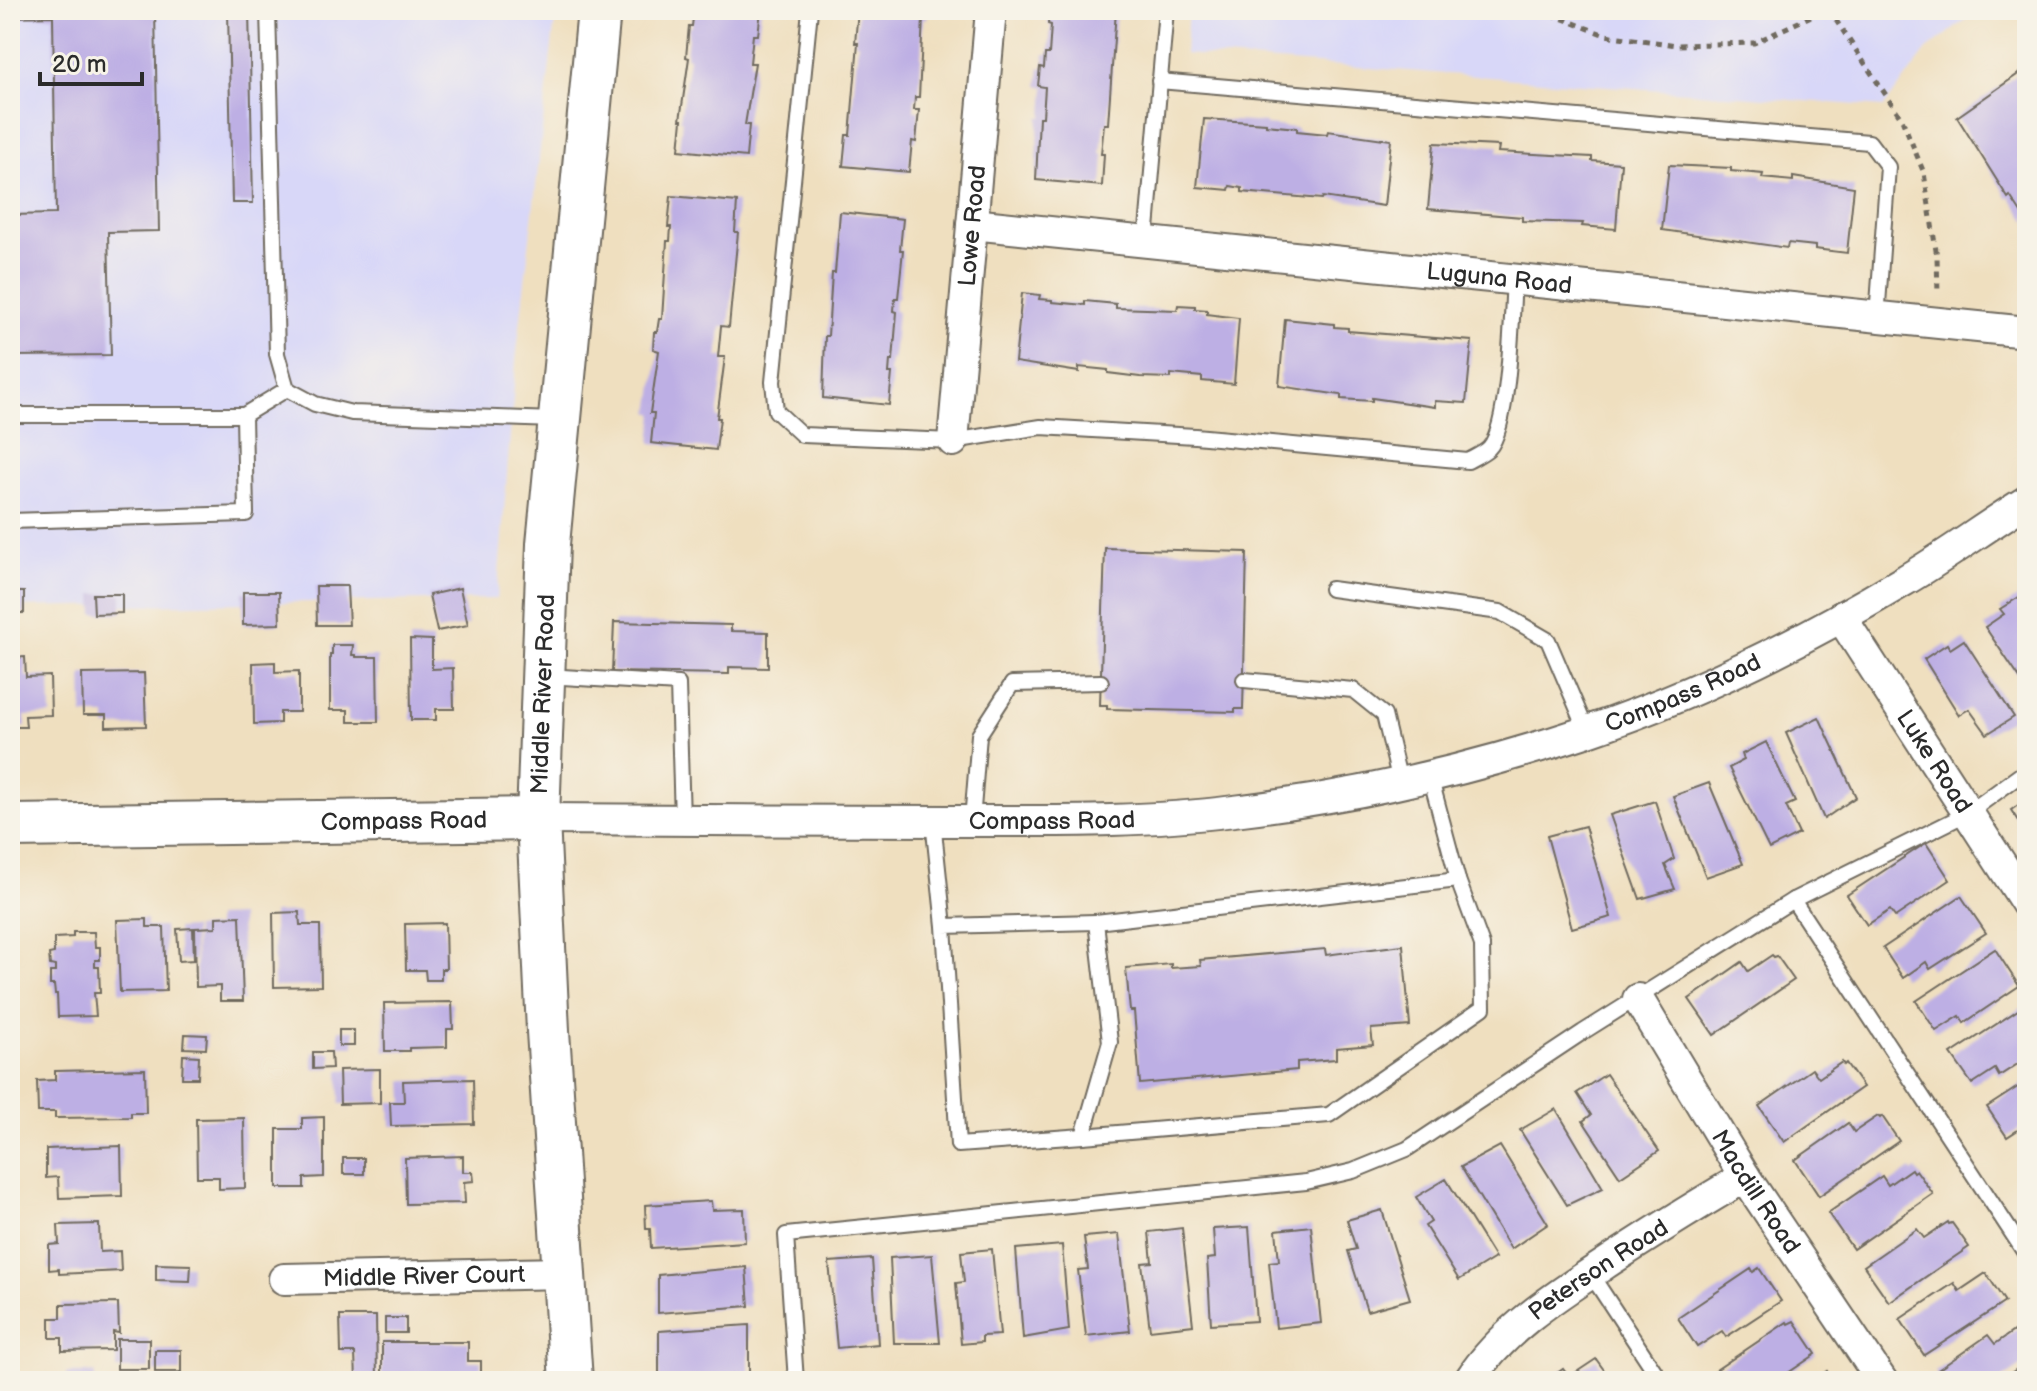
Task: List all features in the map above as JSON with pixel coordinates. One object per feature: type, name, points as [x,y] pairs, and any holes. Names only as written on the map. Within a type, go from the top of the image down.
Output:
[{"type":"street","name":"Middle River Road","points":[[571,1381],[538,819],[548,544],[599,10]]},
{"type":"street","name":"Lowe Road","points":[[953,441],[991,10]]},
{"type":"street","name":"Luguna Road","points":[[972,224],[1514,277],[2027,332]]},
{"type":"street","name":"Compass Road","points":[[10,826],[538,819],[1145,819],[1233,811],[1430,776],[1587,731],[1739,669],[1841,617],[1905,580],[2027,501]]},
{"type":"street","name":"Luke Road","points":[[1841,617],[2027,904]]},
{"type":"street","name":"Macdill Road","points":[[1638,999],[1745,1177],[1882,1381]]},
{"type":"street","name":"Peterson Road","points":[[1469,1381],[1478,1367],[1534,1312],[1667,1222],[1745,1177]]},
{"type":"street","name":"Middle River Court","points":[[284,1279],[563,1273]]},
{"type":"lane","points":[[268,10],[277,354],[287,389],[315,404],[352,413],[559,420]]},
{"type":"lane","points":[[810,10],[773,382],[776,411],[802,435],[953,441],[1041,427],[1195,436],[1468,461],[1491,447],[1501,418],[1508,377],[1514,277]]},
{"type":"lane","points":[[1146,241],[1166,10]]},
{"type":"lane","points":[[1159,81],[1869,142],[1888,167],[1877,318]]},
{"type":"lane","points":[[10,415],[244,415],[287,389]]},
{"type":"lane","points":[[10,521],[246,514],[244,415]]},
{"type":"lane","points":[[1331,589],[1500,612],[1548,640],[1587,731]]},
{"type":"lane","points":[[542,676],[678,684],[682,820]]},
{"type":"lane","points":[[1244,680],[1353,690],[1384,715],[1400,782]]},
{"type":"lane","points":[[972,821],[979,735],[1012,684],[1101,682]]},
{"type":"lane","points":[[796,1381],[786,1235],[1306,1182],[1353,1171],[1407,1149],[1583,1032],[1793,900],[1968,813],[2027,770]]},
{"type":"lane","points":[[933,821],[944,926],[958,1145],[1329,1115],[1483,1008],[1482,945],[1458,880],[1430,776]]},
{"type":"lane","points":[[944,926],[1096,922],[1458,880]]},
{"type":"lane","points":[[1793,900],[2027,1256]]},
{"type":"lane","points":[[1083,1136],[1110,1042],[1096,922]]},
{"type":"lane","points":[[1590,1273],[1661,1381]]},
{"type":"path","points":[[1540,10],[1605,35],[1677,45],[1754,43],[1824,10]]},
{"type":"shaded area","points":[[10,10],[556,10],[516,360],[497,599],[10,607]]},
{"type":"shaded area","points":[[1188,10],[1978,10],[1927,50],[1884,107],[1185,54]]},
{"type":"building","points":[[10,10],[155,10],[159,231],[108,232],[111,355],[10,356],[10,215],[56,214],[53,16],[10,17]]},
{"type":"building","points":[[228,10],[249,10],[253,203],[232,203]]},
{"type":"building","points":[[694,10],[761,10],[758,35],[753,35],[750,63],[755,63],[745,125],[749,125],[746,157],[679,150],[689,58],[686,57],[689,26],[692,26]]},
{"type":"building","points":[[858,10],[928,10],[927,19],[923,18],[919,97],[915,97],[914,110],[919,110],[909,172],[843,166],[846,135],[850,135]]},
{"type":"building","points":[[1049,10],[1116,10],[1108,124],[1104,124],[1101,154],[1104,154],[1102,186],[1036,180],[1039,117],[1043,117],[1045,87],[1038,86],[1040,67],[1044,68],[1045,54],[1049,54]]},
{"type":"building","points":[[2027,68],[2027,222],[2010,196],[2008,198],[1957,117]]},
{"type":"building","points":[[1204,119],[1266,123],[1297,128],[1297,131],[1327,134],[1328,131],[1391,140],[1384,206],[1323,197],[1242,192],[1242,188],[1230,186],[1229,190],[1197,187]]},
{"type":"building","points":[[1434,143],[1499,146],[1498,152],[1592,157],[1592,161],[1621,163],[1616,229],[1582,226],[1583,223],[1522,221],[1522,217],[1428,209]]},
{"type":"building","points":[[1669,165],[1731,168],[1731,171],[1763,174],[1762,178],[1793,181],[1793,177],[1854,187],[1847,253],[1815,249],[1815,246],[1788,243],[1787,248],[1662,230]]},
{"type":"building","points":[[671,196],[737,202],[735,232],[738,232],[729,327],[721,326],[718,357],[725,357],[716,450],[651,443],[654,413],[650,413],[659,351],[653,349],[654,332],[657,332],[659,319],[662,319]]},
{"type":"building","points":[[840,212],[903,219],[900,250],[903,250],[894,311],[897,312],[893,360],[890,360],[889,373],[892,373],[889,405],[823,398],[825,336],[828,336]]},
{"type":"building","points":[[1022,293],[1040,295],[1039,299],[1052,302],[1085,305],[1085,301],[1116,304],[1116,308],[1177,310],[1178,305],[1195,306],[1195,309],[1207,310],[1207,314],[1239,318],[1234,384],[1202,381],[1202,377],[1171,374],[1171,378],[1140,377],[1108,373],[1108,370],[1079,367],[1079,372],[1015,362]]},
{"type":"building","points":[[1285,319],[1334,324],[1334,327],[1348,328],[1348,331],[1472,341],[1466,403],[1435,401],[1435,407],[1372,398],[1372,401],[1341,399],[1341,395],[1279,386]]},
{"type":"building","points":[[1105,548],[1247,552],[1243,709],[1235,709],[1235,712],[1107,709],[1107,705],[1100,705]]},
{"type":"building","points":[[316,586],[347,586],[349,625],[317,625]]},
{"type":"building","points":[[460,588],[468,625],[437,631],[429,595]]},
{"type":"building","points":[[10,592],[24,592],[24,613],[10,613]]},
{"type":"building","points":[[243,592],[279,592],[280,624],[243,625]]},
{"type":"building","points":[[93,594],[122,594],[122,613],[94,614]]},
{"type":"building","points":[[2019,597],[2027,609],[2027,689],[1985,627],[2004,614],[2000,609]]},
{"type":"building","points":[[614,622],[731,625],[731,631],[768,632],[768,668],[729,667],[729,674],[612,672]]},
{"type":"building","points":[[410,639],[432,640],[432,669],[453,668],[454,709],[436,709],[436,720],[411,720]]},
{"type":"building","points":[[1964,640],[2014,717],[1987,734],[1969,709],[1959,715],[1924,659],[1947,644],[1950,649]]},
{"type":"building","points":[[332,645],[353,645],[352,655],[356,657],[377,657],[378,722],[348,722],[348,710],[330,710]]},
{"type":"building","points":[[25,657],[26,677],[50,676],[51,715],[25,716],[26,727],[10,727],[10,658]]},
{"type":"building","points":[[275,662],[275,672],[299,671],[299,712],[280,712],[280,723],[254,724],[253,663]]},
{"type":"building","points":[[144,673],[146,726],[106,727],[106,715],[83,715],[82,674]]},
{"type":"building","points":[[1819,717],[1856,797],[1824,819],[1786,733]]},
{"type":"building","points":[[1766,742],[1795,802],[1786,806],[1799,834],[1769,849],[1729,768],[1744,760],[1742,754]]},
{"type":"building","points":[[1709,783],[1743,864],[1706,877],[1673,796]]},
{"type":"building","points":[[2027,799],[2027,835],[2011,810]]},
{"type":"building","points":[[1655,801],[1674,859],[1665,865],[1675,889],[1640,899],[1610,815]]},
{"type":"building","points":[[1585,826],[1611,917],[1572,928],[1547,836]]},
{"type":"building","points":[[1926,843],[1950,880],[1895,917],[1890,910],[1867,925],[1847,895]]},
{"type":"building","points":[[1961,896],[1986,933],[1930,969],[1926,962],[1903,978],[1883,948]]},
{"type":"building","points":[[299,912],[300,925],[320,925],[321,986],[274,987],[273,913]]},
{"type":"building","points":[[240,916],[243,1001],[220,1001],[220,986],[196,987],[195,928],[216,927],[216,917]]},
{"type":"building","points":[[147,919],[147,927],[164,927],[166,991],[120,992],[117,920]]},
{"type":"building","points":[[445,923],[446,969],[441,969],[441,980],[426,980],[425,970],[406,970],[405,924]]},
{"type":"building","points":[[193,928],[194,960],[179,961],[177,929]]},
{"type":"building","points":[[73,932],[94,932],[95,947],[100,947],[100,960],[95,960],[95,967],[99,967],[100,993],[94,993],[96,1016],[58,1017],[57,994],[54,985],[50,985],[50,972],[55,972],[55,966],[50,965],[49,954],[54,953],[54,938],[73,937]]},
{"type":"building","points":[[1403,945],[1410,1026],[1371,1029],[1373,1045],[1336,1048],[1336,1059],[1297,1062],[1297,1070],[1140,1084],[1134,1011],[1130,1011],[1126,968],[1171,964],[1171,968],[1201,966],[1200,960],[1325,949],[1326,955]]},
{"type":"building","points":[[1995,949],[2019,986],[1964,1023],[1960,1016],[1936,1031],[1916,1001]]},
{"type":"building","points":[[1772,955],[1777,956],[1794,980],[1714,1035],[1689,999],[1742,962],[1748,971]]},
{"type":"building","points":[[452,1002],[453,1029],[447,1029],[447,1047],[385,1051],[384,1003]]},
{"type":"building","points":[[2027,1004],[2027,1058],[1999,1076],[1995,1069],[1972,1084],[1951,1054]]},
{"type":"building","points":[[339,1030],[354,1030],[354,1046],[339,1046]]},
{"type":"building","points":[[185,1034],[207,1035],[206,1049],[184,1048]]},
{"type":"building","points":[[313,1052],[331,1052],[332,1068],[313,1069]]},
{"type":"building","points":[[183,1055],[199,1056],[198,1078],[182,1078]]},
{"type":"building","points":[[1842,1062],[1844,1065],[1846,1063],[1863,1087],[1784,1142],[1759,1106],[1812,1069],[1819,1078]]},
{"type":"building","points":[[145,1069],[146,1113],[131,1113],[131,1117],[55,1118],[55,1112],[38,1112],[37,1081],[55,1080],[55,1071]]},
{"type":"building","points":[[380,1069],[380,1103],[340,1104],[339,1070]]},
{"type":"building","points":[[1606,1074],[1659,1151],[1620,1177],[1583,1121],[1591,1115],[1577,1093]]},
{"type":"building","points":[[473,1079],[474,1124],[391,1126],[390,1102],[404,1102],[403,1081]]},
{"type":"building","points":[[2027,1081],[2027,1124],[2007,1137],[1987,1107]]},
{"type":"building","points":[[1556,1109],[1603,1188],[1567,1205],[1520,1130]]},
{"type":"building","points":[[1882,1116],[1899,1141],[1819,1196],[1795,1160],[1848,1123],[1854,1132]]},
{"type":"building","points":[[324,1117],[324,1177],[304,1178],[304,1188],[277,1188],[277,1129],[302,1129],[302,1118]]},
{"type":"building","points":[[244,1118],[245,1188],[219,1189],[219,1177],[197,1177],[196,1119]]},
{"type":"building","points":[[121,1146],[122,1196],[59,1198],[58,1177],[46,1178],[46,1149]]},
{"type":"building","points":[[1500,1146],[1548,1224],[1511,1249],[1461,1167]]},
{"type":"building","points":[[463,1156],[463,1172],[473,1172],[474,1181],[464,1182],[465,1203],[406,1204],[405,1158]]},
{"type":"building","points":[[343,1158],[364,1158],[364,1174],[343,1174]]},
{"type":"building","points":[[1911,1169],[1913,1172],[1916,1170],[1933,1194],[1853,1249],[1828,1213],[1882,1176],[1888,1185]]},
{"type":"building","points":[[1446,1179],[1495,1258],[1459,1280],[1425,1226],[1431,1222],[1416,1197]]},
{"type":"building","points":[[711,1201],[712,1210],[744,1209],[745,1242],[651,1248],[645,1205]]},
{"type":"building","points":[[1382,1210],[1410,1299],[1367,1311],[1348,1251],[1356,1249],[1347,1220]]},
{"type":"building","points":[[1948,1222],[1952,1223],[1969,1247],[1889,1302],[1864,1266],[1917,1229],[1924,1238]]},
{"type":"building","points":[[99,1224],[100,1252],[120,1251],[121,1271],[59,1274],[59,1269],[49,1270],[49,1245],[59,1244],[58,1225]]},
{"type":"building","points":[[1311,1226],[1321,1323],[1276,1328],[1269,1262],[1279,1261],[1276,1230]]},
{"type":"building","points":[[1249,1227],[1256,1321],[1211,1324],[1207,1259],[1215,1258],[1213,1229]]},
{"type":"building","points":[[1182,1228],[1193,1325],[1150,1330],[1142,1263],[1152,1262],[1149,1232]]},
{"type":"building","points":[[1119,1234],[1130,1331],[1086,1336],[1078,1270],[1088,1269],[1084,1237]]},
{"type":"building","points":[[1062,1245],[1069,1330],[1023,1338],[1016,1249]]},
{"type":"building","points":[[992,1249],[1000,1335],[982,1336],[982,1342],[961,1344],[956,1283],[964,1282],[961,1252]]},
{"type":"building","points":[[932,1255],[940,1343],[894,1343],[890,1258]]},
{"type":"building","points":[[872,1259],[878,1344],[837,1348],[829,1262]]},
{"type":"building","points":[[156,1264],[191,1265],[190,1281],[156,1280]]},
{"type":"building","points":[[746,1267],[749,1306],[658,1313],[658,1275]]},
{"type":"building","points":[[1759,1268],[1781,1301],[1726,1337],[1722,1331],[1697,1347],[1678,1318],[1751,1269],[1753,1272]]},
{"type":"building","points":[[1986,1273],[2005,1302],[1924,1355],[1900,1319],[1954,1283],[1959,1291]]},
{"type":"building","points":[[118,1303],[119,1333],[113,1332],[113,1350],[62,1351],[62,1338],[50,1338],[50,1318],[61,1318],[61,1304]]},
{"type":"building","points":[[340,1316],[376,1316],[377,1381],[356,1381],[355,1353],[341,1353]]},
{"type":"building","points":[[385,1318],[406,1318],[406,1333],[385,1333]]},
{"type":"building","points":[[1794,1321],[1816,1354],[1776,1381],[1720,1381],[1713,1372],[1787,1322]]},
{"type":"building","points":[[749,1325],[749,1374],[659,1379],[659,1331]]},
{"type":"building","points":[[2018,1328],[2027,1335],[2027,1362],[1999,1381],[1941,1381],[1935,1372],[1988,1335],[1995,1344]]},
{"type":"building","points":[[117,1339],[149,1339],[149,1369],[117,1369]]},
{"type":"building","points":[[382,1342],[468,1342],[468,1361],[481,1361],[481,1381],[382,1381]]},
{"type":"building","points":[[155,1350],[181,1350],[181,1372],[155,1372]]},
{"type":"building","points":[[1596,1359],[1612,1381],[1546,1381],[1563,1369],[1569,1377]]},
{"type":"building","points":[[1827,1371],[1833,1381],[1812,1381]]},
{"type":"building","points":[[66,1373],[95,1373],[95,1381],[66,1381]]}]
